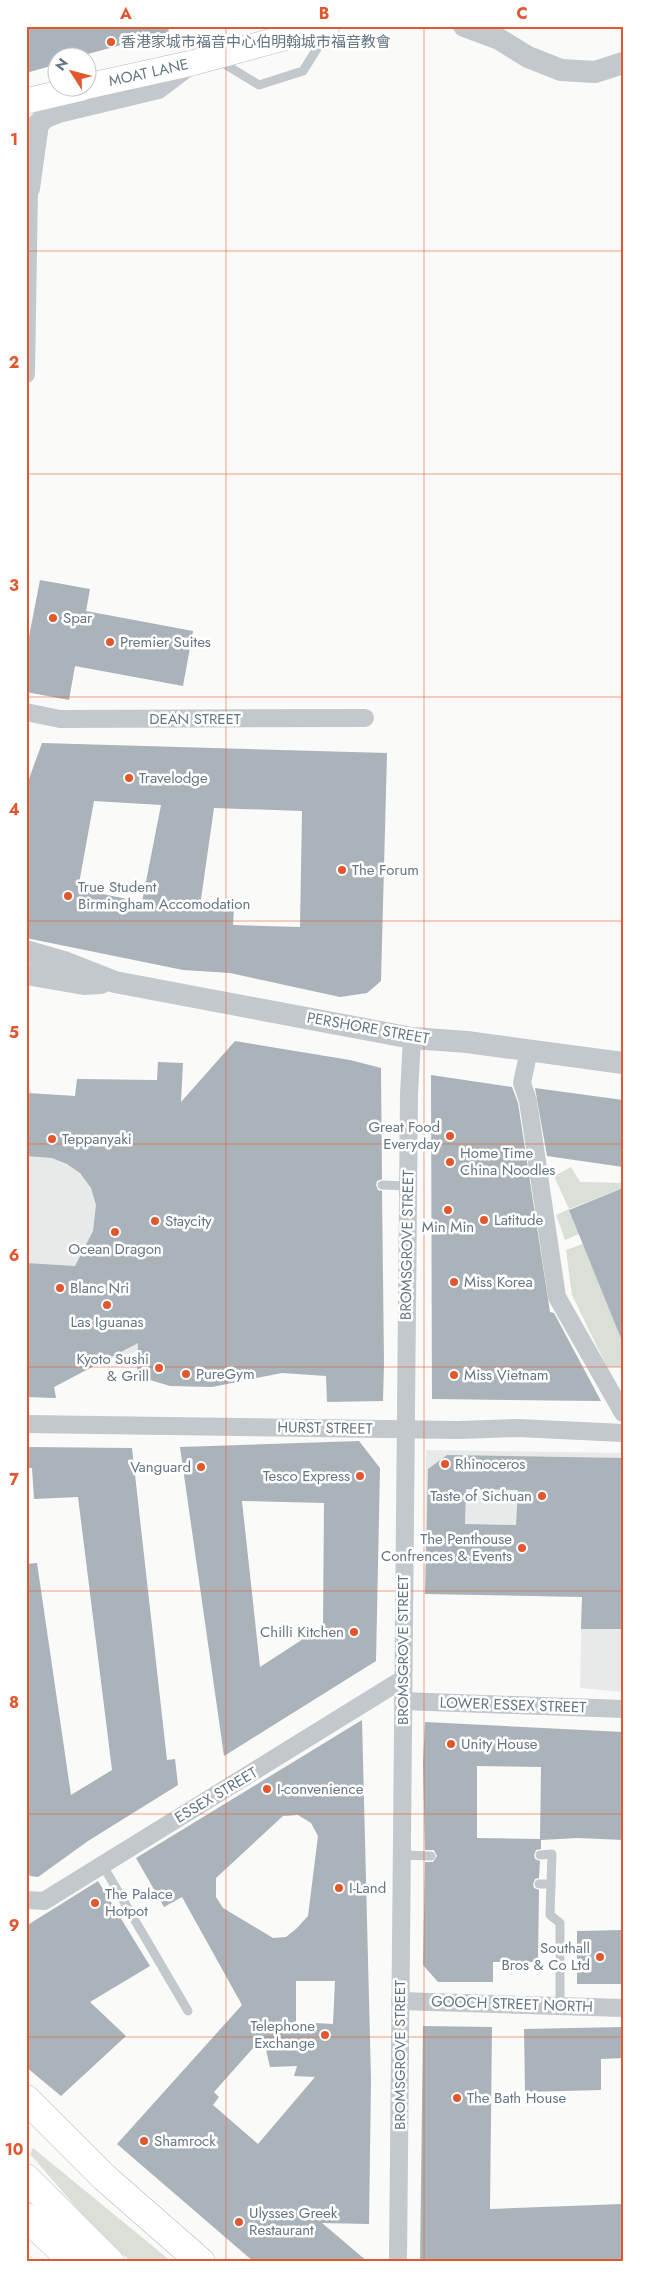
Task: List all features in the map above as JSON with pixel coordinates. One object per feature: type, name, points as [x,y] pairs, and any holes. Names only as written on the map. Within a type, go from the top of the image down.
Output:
[{"type":"highway","points":[[26,2099],[105,2178],[201,2262]]},
{"type":"highway","points":[[26,2125],[105,2178]]},
{"type":"highway","points":[[26,2178],[110,2262]]},
{"type":"highway","points":[[26,2216],[74,2262]]},
{"type":"main road","name":"MOAT LANE","points":[[98,84],[202,60],[327,26]]},
{"type":"main road","points":[[26,101],[48,96]]},
{"type":"street","points":[[464,26],[494,33],[528,57],[561,70],[595,72],[623,63]]},
{"type":"street","points":[[26,374],[28,184],[38,124],[58,112],[158,88],[202,60]]},
{"type":"street","name":"DEAN STREET","points":[[26,712],[60,719],[365,718]]},
{"type":"street","name":"PERSHORE STREET","points":[[26,951],[64,962],[115,982],[412,1038],[467,1042],[623,1063]]},
{"type":"street","name":"PERSHORE STREET","points":[[26,974],[84,984],[115,982]]},
{"type":"street","name":"BROMSGROVE STREET","points":[[398,2262],[405,1429],[409,1094],[412,1038]]},
{"type":"street","points":[[529,1050],[522,1083],[528,1102],[558,1297],[623,1413]]},
{"type":"street","name":"HURST STREET","points":[[26,1424],[405,1429],[518,1428],[623,1433]]},
{"type":"street","name":"ESSEX STREET","points":[[27,1900],[44,1901],[403,1679]]},
{"type":"street","name":"LOWER ESSEX STREET","points":[[403,1701],[623,1709]]},
{"type":"street","name":"GOOCH STREET NORTH","points":[[400,2001],[623,2008]]},
{"type":"lane","points":[[202,60],[260,85],[304,71],[331,26]]},
{"type":"lane","points":[[382,1185],[408,1186]]},
{"type":"lane","points":[[540,1855],[552,1854],[550,1916],[560,1923],[560,2006]]},
{"type":"lane","points":[[402,1855],[431,1856]]},
{"type":"lane","points":[[102,1864],[188,2010]]},
{"type":"lane","points":[[539,1884],[551,1884]]},
{"type":"shaded area","points":[[26,1078],[32,1093],[75,1096],[77,1079],[115,1080],[139,1335],[138,1352],[109,1358],[54,1387],[56,1398],[26,1397]]},
{"type":"shaded area","points":[[571,1167],[580,1182],[623,1183],[623,1188],[569,1209],[554,1176]]},
{"type":"shaded area","points":[[569,1209],[579,1234],[565,1240],[556,1215]]},
{"type":"shaded area","points":[[583,1244],[623,1343],[623,1367],[607,1367],[572,1295],[566,1250]]},
{"type":"shaded area","points":[[426,1450],[623,1453],[623,1692],[580,1688],[582,1597],[425,1594]]},
{"type":"shaded area","points":[[33,2148],[172,2262],[131,2262],[88,2221],[30,2154]]},
{"type":"building","points":[[26,26],[168,26],[169,32],[98,51],[98,48],[48,48],[48,67],[26,73]]},
{"type":"building","name":"Premier Suites","points":[[40,580],[90,589],[86,611],[193,631],[183,686],[75,666],[69,700],[26,692],[26,652]]},
{"type":"building","points":[[42,743],[387,753],[381,981],[367,993],[340,997],[230,973],[183,970],[26,938],[26,787]],"holes":[[[94,801],[161,805],[142,902],[78,889]],[[214,808],[302,811],[300,927],[233,925],[234,908],[200,906]]]},
{"type":"building","points":[[235,1041],[350,1060],[381,1068],[382,1179],[377,1181],[376,1185],[378,1190],[382,1191],[383,1401],[327,1402],[326,1376],[282,1373],[212,1387],[170,1386],[137,1376],[138,1343],[54,1387],[56,1398],[26,1397],[26,1263],[75,1266],[93,1231],[96,1205],[91,1188],[80,1173],[67,1164],[52,1158],[26,1156],[26,1093],[75,1096],[77,1079],[157,1080],[158,1062],[183,1063],[181,1102]]},
{"type":"building","name":"Latitude","points":[[431,1075],[512,1087],[518,1103],[550,1312],[554,1313],[601,1401],[432,1399]]},
{"type":"building","points":[[535,1088],[623,1100],[623,1167],[547,1156]]},
{"type":"building","points":[[623,1188],[623,1341],[622,1341],[569,1210]]},
{"type":"building","points":[[359,1441],[380,1468],[376,1661],[224,1756],[180,1447]],"holes":[[[242,1501],[324,1503],[323,1626],[260,1667]]]},
{"type":"building","points":[[26,1447],[132,1448],[167,1760],[175,1759],[178,1785],[88,1841],[38,1877],[30,1876],[26,1869],[26,1564],[37,1563],[71,1795],[112,1770],[78,1497],[34,1499],[32,1468],[26,1468]]},
{"type":"building","points":[[447,1455],[623,1458],[623,1629],[581,1629],[582,1597],[425,1594],[428,1469]],"holes":[[[466,1489],[518,1490],[516,1525],[465,1524]]]},
{"type":"building","points":[[362,1720],[371,2079],[369,2224],[322,2223],[368,2262],[254,2262],[117,2144],[242,2005],[182,1897],[164,1907],[136,1858]],"holes":[[[298,1815],[311,1823],[318,1836],[308,1916],[286,1937],[273,1938],[223,1908],[216,1897],[216,1878],[283,1816]],[[296,1981],[335,1981],[333,2024],[296,2022]],[[263,2037],[270,2067],[297,2066],[294,2076],[315,2077],[258,2144],[213,2105],[219,2097],[214,2092]]]},
{"type":"building","points":[[425,1722],[623,1732],[623,1840],[578,1838],[541,1840],[541,1849],[536,1850],[534,1855],[535,1859],[540,1861],[539,1878],[535,1879],[533,1884],[534,1888],[539,1890],[538,1962],[493,1962],[493,1982],[438,1982],[423,1965],[425,1862],[433,1862],[437,1856],[434,1850],[425,1850],[423,1763]],"holes":[[[477,1766],[541,1767],[540,1839],[477,1838]]]},
{"type":"building","points":[[98,1881],[150,1966],[90,2002],[126,2036],[61,2096],[26,2067],[26,1926]]},
{"type":"building","name":"Southall Bros & Co Ltd","points":[[623,1930],[623,1984],[577,1984],[577,1931]]},
{"type":"building","points":[[423,2026],[492,2027],[490,2209],[623,2204],[623,2262],[420,2262]]},
{"type":"building","points":[[623,2027],[623,2058],[601,2059],[601,2090],[525,2092],[524,2029]]},
{"type":"place","name":"香港家城市福音中心伯明翰城市福音教會","points":[[111,42]]},
{"type":"place","name":"Spar","points":[[53,618]]},
{"type":"place","name":"Premier Suites","points":[[110,642]]},
{"type":"place","name":"Travelodge","points":[[129,778]]},
{"type":"place","name":"The Forum","points":[[342,870]]},
{"type":"place","name":"True Student Birmingham Accomodation","points":[[68,896]]},
{"type":"place","name":"Great Food Everyday","points":[[450,1136]]},
{"type":"place","name":"Teppanyaki","points":[[52,1139]]},
{"type":"place","name":"Home Time China Noodles","points":[[450,1162]]},
{"type":"place","name":"Min Min","points":[[448,1210]]},
{"type":"place","name":"Latitude","points":[[484,1220]]},
{"type":"place","name":"Staycity","points":[[155,1221]]},
{"type":"place","name":"Ocean Dragon","points":[[115,1232]]},
{"type":"place","name":"Miss Korea","points":[[454,1282]]},
{"type":"place","name":"Blanc Nri","points":[[60,1288]]},
{"type":"place","name":"Las Iguanas","points":[[107,1305]]},
{"type":"place","name":"Kyoto Sushi & Grill","points":[[159,1368]]},
{"type":"place","name":"PureGym","points":[[186,1374]]},
{"type":"place","name":"Miss Vietnam","points":[[454,1375]]},
{"type":"place","name":"Rhinoceros","points":[[445,1464]]},
{"type":"place","name":"Vanguard","points":[[201,1467]]},
{"type":"place","name":"Tesco Express","points":[[360,1476]]},
{"type":"place","name":"Taste of Sichuan","points":[[542,1496]]},
{"type":"place","name":"The Penthouse Confrences & Events","points":[[522,1548]]},
{"type":"place","name":"Chilli Kitchen","points":[[354,1632]]},
{"type":"place","name":"Unity House","points":[[451,1744]]},
{"type":"place","name":"I-convenience","points":[[267,1789]]},
{"type":"place","name":"I-Land","points":[[339,1888]]},
{"type":"place","name":"The Palace Hotpot","points":[[95,1903]]},
{"type":"place","name":"Southall Bros & Co Ltd","points":[[600,1957]]},
{"type":"place","name":"Telephone Exchange","points":[[325,2035]]},
{"type":"place","name":"The Bath House","points":[[457,2098]]},
{"type":"place","name":"Shamrock","points":[[144,2141]]},
{"type":"place","name":"Ulysses Greek Restaurant","points":[[239,2222]]}]
